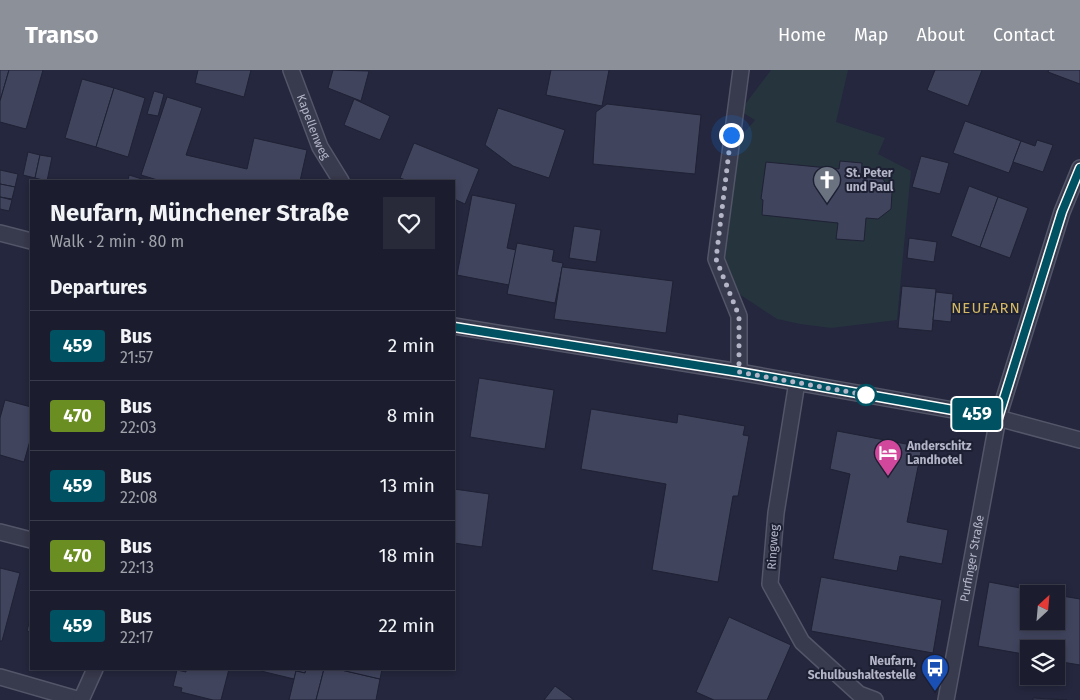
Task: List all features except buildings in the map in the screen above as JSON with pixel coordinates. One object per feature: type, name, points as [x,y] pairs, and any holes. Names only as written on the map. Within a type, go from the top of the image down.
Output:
[{"type":"street","name":"Kapellenweg","points":[[291,70],[320,147],[340,180]]},
{"type":"street","points":[[739,372],[739,316],[716,259],[742,70]]},
{"type":"street","name":"Purfinger Straße","points":[[946,700],[998,418],[1062,212],[1080,168]]},
{"type":"street","points":[[0,233],[30,241]]},
{"type":"street","points":[[455,326],[739,372],[998,418],[1080,440]]},
{"type":"street","name":"Ringweg","points":[[797,382],[776,513],[770,584],[802,642],[859,694],[875,700]]},
{"type":"street","points":[[0,532],[30,540]]},
{"type":"street","points":[[0,677],[80,700],[95,670]]},
{"type":"shaded area","points":[[771,70],[848,70],[836,122],[885,138],[878,154],[911,171],[897,320],[831,328],[800,324],[777,319],[739,294],[724,259],[736,142],[755,120],[740,111]]},
{"type":"bus line","name":"459","points":[[455,327],[739,372],[998,418],[1062,212],[1080,168]]},
{"type":"place","name":"St. Peter und Paul","points":[[827,204]]},
{"type":"place","name":"Anderschitz Landhotel","points":[[888,477]]},
{"type":"place","name":"Neufarn, Schulbushaltestelle","points":[[935,692]]},
{"type":"district","name":"NEUFARN","points":[[986,308]]},
{"type":"route","points":[[731,135],[716,259],[739,316],[739,372],[866,395]]}]
